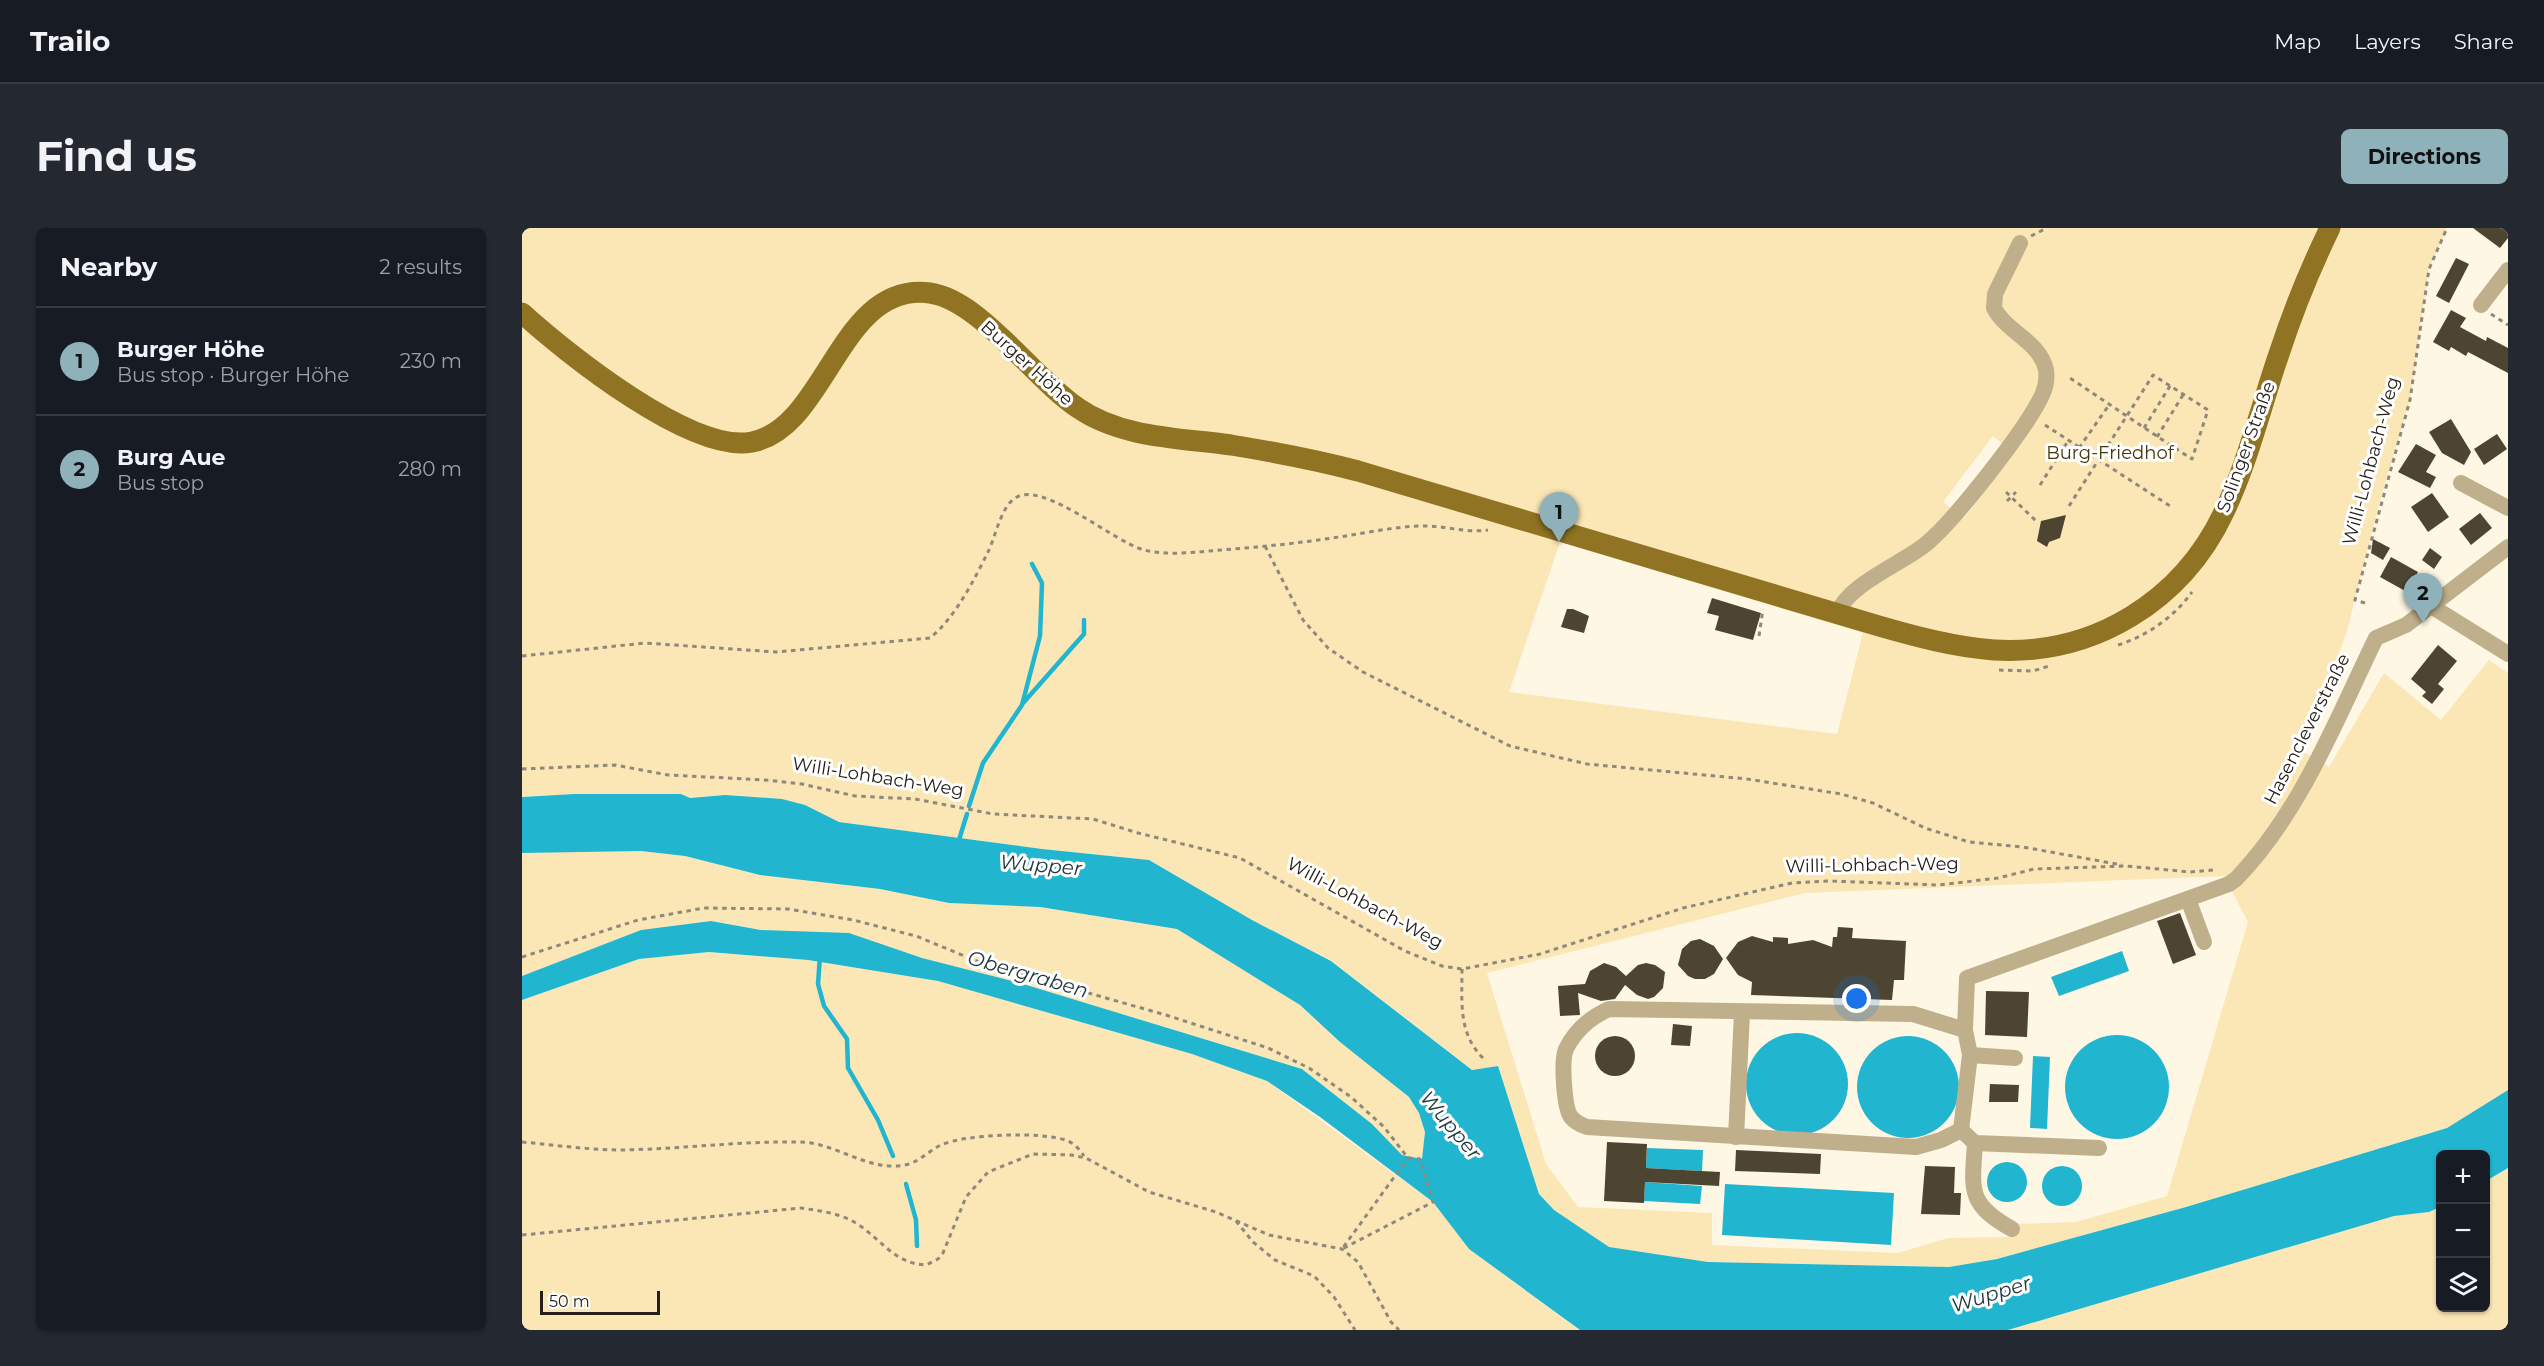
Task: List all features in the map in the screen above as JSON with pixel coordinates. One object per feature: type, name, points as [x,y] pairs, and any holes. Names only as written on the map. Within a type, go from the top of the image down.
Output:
[{"type":"main road","name":"Solinger Straße","points":[[1934,641],[1996,650],[2065,643],[2120,624],[2152,605],[2174,585],[2197,559],[2225,511],[2241,471],[2296,305],[2330,228]]},
{"type":"main road","name":"Burger Höhe","points":[[522,313],[576,358],[639,401],[709,437],[741,443],[765,438],[787,423],[856,329],[876,308],[899,295],[930,293],[947,298],[972,313],[1069,403],[1102,421],[1139,432],[1322,462],[1500,511],[1837,614],[1934,641]]},
{"type":"street","points":[[1837,614],[1849,595],[1929,542],[1956,512],[2007,447],[2041,396],[2046,376],[2036,351],[1994,308],[1995,294],[2019,243]]},
{"type":"street","points":[[2481,305],[2508,270]]},
{"type":"street","points":[[2461,483],[2508,508]]},
{"type":"street","name":"Hasencleverstraße","points":[[2226,876],[2243,871],[2290,809],[2376,638],[2406,625],[2508,548]]},
{"type":"street","points":[[2431,606],[2508,654]]},
{"type":"street","points":[[1961,1130],[1970,1055],[1965,1030],[1967,978],[2188,898],[2226,876]]},
{"type":"street","points":[[2188,898],[2204,942]]},
{"type":"street","points":[[1961,1130],[1941,1140],[1916,1147],[1736,1137],[1579,1124],[1567,1109],[1563,1057],[1582,1027],[1595,1016],[1609,1009],[1742,1013],[1913,1014],[1965,1030]]},
{"type":"street","points":[[1736,1137],[1742,1013]]},
{"type":"street","points":[[1970,1055],[2015,1058]]},
{"type":"street","points":[[1961,1130],[1975,1143],[2099,1148]]},
{"type":"street","points":[[1975,1143],[1973,1168],[1976,1201],[1986,1214],[2012,1229]]},
{"type":"path","name":"Willi-Lohbach-Weg","points":[[2365,603],[2355,600],[2410,400],[2430,265],[2447,228]]},
{"type":"path","points":[[2069,506],[2098,460],[2127,416],[2153,375],[2208,410],[2192,459],[2157,437],[2127,416],[2070,378]]},
{"type":"path","points":[[2144,428],[2170,386]]},
{"type":"path","points":[[2157,437],[2183,394]]},
{"type":"path","points":[[2079,448],[2109,404]]},
{"type":"path","points":[[2045,424],[2170,507]]},
{"type":"path","points":[[2040,485],[2069,441]]},
{"type":"path","points":[[2006,492],[2036,520]]},
{"type":"path","points":[[2007,501],[2016,492]]},
{"type":"path","points":[[522,656],[645,643],[702,649],[776,652],[930,638],[942,627],[971,582],[1006,508],[1015,498],[1023,494],[1035,495],[1056,502],[1129,545],[1147,551],[1188,553],[1425,526],[1468,531],[1488,530],[1495,524],[1500,511]]},
{"type":"path","points":[[1265,546],[1303,620],[1328,648],[1363,672],[1510,746],[1548,757],[1587,764],[1747,779],[1841,794],[1873,803],[1925,828],[1969,842],[2023,846],[2126,866]]},
{"type":"path","points":[[2112,647],[2137,639],[2166,619],[2183,604],[2197,585]]},
{"type":"path","points":[[1759,636],[1764,605]]},
{"type":"path","points":[[1988,670],[2033,671],[2054,665]]},
{"type":"path","name":"Willi-Lohbach-Weg","points":[[522,769],[615,765],[668,775],[802,784],[855,796],[915,799],[993,814],[1094,819],[1138,833],[1240,858],[1405,951],[1442,966],[1462,969],[1540,954],[1673,910],[1792,884],[1829,881],[1940,885],[1998,878],[2034,869],[2126,866],[2226,876]]},
{"type":"path","points":[[522,957],[638,920],[694,909],[788,909],[893,929],[979,962],[1166,1015],[1268,1048],[1309,1068],[1352,1097],[1384,1127],[1408,1158],[1420,1159],[1433,1202],[1342,1249]]},
{"type":"path","points":[[1462,969],[1466,1032],[1470,1043],[1484,1059]]},
{"type":"path","points":[[522,1142],[619,1150],[702,1144],[800,1142],[831,1146],[861,1160],[893,1166],[917,1161],[941,1145],[956,1140],[1041,1136],[1070,1141],[1086,1158],[1149,1192],[1235,1220],[1277,1238],[1335,1245],[1342,1249],[1358,1262],[1391,1322],[1399,1330]]},
{"type":"path","points":[[522,1235],[801,1208],[836,1214],[847,1219],[858,1225],[896,1257],[907,1262],[926,1265],[938,1259],[943,1253],[966,1197],[988,1172],[1033,1154],[1086,1158]]},
{"type":"path","points":[[1342,1249],[1398,1175],[1408,1158]]},
{"type":"path","points":[[1235,1220],[1253,1242],[1268,1255],[1314,1276],[1334,1297],[1355,1330]]},
{"type":"green space","name":"Burg-Friedhof","points":[[522,228],[2447,228],[2429,269],[2410,400],[2379,504],[2347,631],[2304,752],[2329,767],[2384,673],[2441,720],[2489,660],[2508,673],[2508,1090],[2447,1128],[2186,1207],[1997,1259],[1949,1267],[1708,1262],[1608,1247],[1554,1210],[1539,1194],[1498,1066],[1472,1070],[1332,961],[1252,920],[1149,860],[1042,849],[839,822],[805,805],[725,795],[690,798],[681,794],[574,794],[522,797]],"holes":[[[1993,436],[2014,453],[1964,518],[1943,502]],[[1560,542],[1863,633],[1837,734],[1509,692]],[[2224,876],[2248,922],[2167,1196],[2076,1222],[2014,1224],[2007,1237],[1948,1238],[1898,1253],[1712,1245],[1712,1213],[1578,1207],[1546,1164],[1487,973],[1805,893]]]},
{"type":"green space","points":[[641,851],[685,856],[760,875],[880,889],[949,903],[1040,907],[1177,929],[1300,1005],[1340,1042],[1409,1097],[1419,1113],[1425,1132],[1422,1159],[1402,1155],[1372,1124],[1302,1069],[1020,983],[922,958],[711,921],[641,930],[522,976],[522,853]]},
{"type":"green space","points":[[709,952],[808,960],[938,981],[1192,1054],[1267,1081],[1433,1202],[1469,1249],[1579,1330],[522,1330],[522,1000],[639,959]]},
{"type":"green space","points":[[2508,1168],[2508,1330],[2008,1330],[2394,1216],[2429,1212],[2436,1209],[2436,1312],[2490,1312],[2490,1179]]},
{"type":"water","name":"Wupper","points":[[574,794],[681,794],[690,798],[725,795],[782,799],[805,805],[839,822],[1042,849],[1149,860],[1252,920],[1331,961],[1472,1070],[1498,1066],[1539,1194],[1554,1210],[1609,1247],[1708,1262],[1949,1267],[1997,1259],[2186,1207],[2447,1128],[2508,1090],[2508,1168],[2490,1179],[2490,1150],[2436,1150],[2436,1209],[2429,1212],[2394,1216],[2008,1330],[1580,1330],[1469,1249],[1433,1202],[1320,1117],[1267,1081],[1192,1054],[938,981],[808,960],[709,952],[639,959],[522,1000],[522,976],[641,930],[711,921],[761,930],[849,933],[922,958],[1020,983],[1302,1069],[1372,1124],[1402,1155],[1422,1159],[1425,1132],[1419,1113],[1409,1097],[1340,1042],[1300,1005],[1177,929],[1040,907],[949,903],[880,889],[760,875],[685,856],[641,851],[522,853],[522,797]]},
{"type":"water","points":[[2122,951],[2129,971],[2059,996],[2051,977]]},
{"type":"water","points":[[1797,1033],[1816,1037],[1833,1048],[1844,1065],[1848,1084],[1844,1103],[1833,1120],[1816,1131],[1797,1135],[1778,1131],[1761,1120],[1750,1103],[1746,1084],[1750,1065],[1761,1048],[1778,1037]]},
{"type":"water","points":[[2117,1035],[2137,1039],[2146,1044],[2160,1058],[2165,1067],[2169,1087],[2165,1107],[2160,1116],[2146,1130],[2137,1135],[2117,1139],[2097,1135],[2088,1130],[2074,1116],[2069,1107],[2065,1087],[2069,1067],[2074,1058],[2088,1044],[2097,1039]]},
{"type":"water","points":[[1908,1036],[1927,1040],[1944,1051],[1955,1068],[1959,1087],[1955,1106],[1944,1123],[1927,1134],[1908,1138],[1889,1134],[1872,1123],[1861,1106],[1857,1087],[1861,1068],[1872,1051],[1889,1040]]},
{"type":"water","points":[[2033,1056],[2050,1057],[2047,1129],[2030,1128]]},
{"type":"water","points":[[1647,1148],[1703,1150],[1702,1171],[1646,1168]]},
{"type":"water","points":[[2007,1162],[2015,1163],[2021,1168],[2026,1174],[2026,1190],[2021,1196],[2015,1201],[2007,1202],[1999,1201],[1993,1196],[1988,1190],[1987,1182],[1988,1174],[1993,1168],[1999,1163]]},
{"type":"water","points":[[2062,1166],[2070,1167],[2076,1172],[2081,1178],[2081,1194],[2076,1200],[2070,1205],[2062,1206],[2054,1205],[2048,1200],[2043,1194],[2042,1186],[2043,1178],[2048,1172],[2054,1167]]},
{"type":"water","points":[[1645,1182],[1702,1186],[1700,1204],[1644,1201]]},
{"type":"water","points":[[1725,1184],[1894,1193],[1891,1245],[1722,1235]]},
{"type":"building","points":[[2473,228],[2508,228],[2508,238],[2500,248]]},
{"type":"building","points":[[2456,258],[2469,264],[2449,303],[2436,296]]},
{"type":"building","points":[[2451,310],[2466,318],[2460,327],[2486,341],[2487,337],[2508,348],[2508,373],[2468,352],[2466,356],[2451,347],[2449,351],[2433,342]]},
{"type":"building","points":[[2451,419],[2471,452],[2464,465],[2442,453],[2429,432]]},
{"type":"building","points":[[2497,434],[2507,449],[2484,465],[2474,449]]},
{"type":"building","points":[[2416,444],[2436,455],[2426,472],[2436,477],[2430,488],[2398,472]]},
{"type":"building","points":[[2432,493],[2449,517],[2428,532],[2411,507]]},
{"type":"building","points":[[2480,513],[2492,528],[2471,545],[2459,529]]},
{"type":"building","points":[[2066,515],[2060,538],[2049,542],[2047,547],[2037,541],[2041,521]]},
{"type":"building","points":[[2373,539],[2390,548],[2383,560],[2371,553]]},
{"type":"building","points":[[2430,548],[2442,557],[2434,569],[2422,560]]},
{"type":"building","points":[[2391,557],[2418,572],[2407,592],[2380,577]]},
{"type":"building","points":[[1712,598],[1761,613],[1753,640],[1715,630],[1719,616],[1707,613]]},
{"type":"building","points":[[1567,609],[1573,609],[1589,616],[1584,633],[1561,627]]},
{"type":"building","points":[[2438,645],[2457,661],[2438,684],[2444,689],[2432,704],[2422,696],[2426,692],[2411,679]]},
{"type":"building","points":[[2180,913],[2196,955],[2173,964],[2157,921]]},
{"type":"building","points":[[1838,927],[1853,928],[1852,938],[1906,941],[1904,980],[1894,980],[1892,1000],[1751,995],[1752,982],[1738,975],[1726,958],[1738,942],[1752,936],[1773,942],[1773,937],[1788,938],[1788,944],[1813,940],[1832,947],[1833,937],[1837,937]]},
{"type":"building","points":[[1700,939],[1714,946],[1723,959],[1714,974],[1705,979],[1695,979],[1688,976],[1678,965],[1682,949],[1691,941]]},
{"type":"building","points":[[1604,963],[1616,967],[1626,976],[1638,965],[1646,963],[1655,965],[1665,972],[1663,988],[1654,997],[1648,999],[1637,995],[1625,985],[1615,999],[1601,1001],[1578,993],[1580,1015],[1560,1016],[1558,986],[1585,984],[1590,971]]},
{"type":"building","points":[[1986,991],[2029,992],[2027,1037],[1985,1035]]},
{"type":"building","points":[[1673,1024],[1692,1026],[1690,1046],[1671,1045]]},
{"type":"building","points":[[1615,1036],[1623,1037],[1629,1042],[1634,1048],[1634,1064],[1629,1070],[1623,1075],[1615,1076],[1607,1075],[1601,1070],[1596,1064],[1595,1056],[1596,1048],[1601,1042],[1607,1037]]},
{"type":"building","points":[[1990,1084],[2019,1085],[2018,1102],[1989,1102]]},
{"type":"building","points":[[1607,1142],[1647,1144],[1646,1168],[1720,1172],[1719,1186],[1645,1182],[1644,1203],[1604,1201]]},
{"type":"building","points":[[1736,1150],[1821,1154],[1820,1174],[1735,1171]]},
{"type":"building","points":[[1925,1166],[1955,1167],[1954,1193],[1961,1193],[1960,1215],[1921,1214]]},
{"type":"waterway","points":[[969,806],[983,763],[1022,705],[1040,636],[1042,583],[1032,564]]},
{"type":"waterway","points":[[1024,702],[1084,634],[1084,620]]},
{"type":"waterway","points":[[958,843],[967,814]]},
{"type":"waterway","points":[[820,956],[818,984],[824,1006],[847,1039],[848,1068],[878,1120],[893,1156]]},
{"type":"waterway","points":[[906,1184],[916,1220],[917,1246]]},
{"type":"place","name":"Burger Höhe","points":[[1559,542]]},
{"type":"place","name":"Burg Aue","points":[[2423,623]]},
{"type":"water label","name":"Obergraben","points":[[1028,974]]}]
